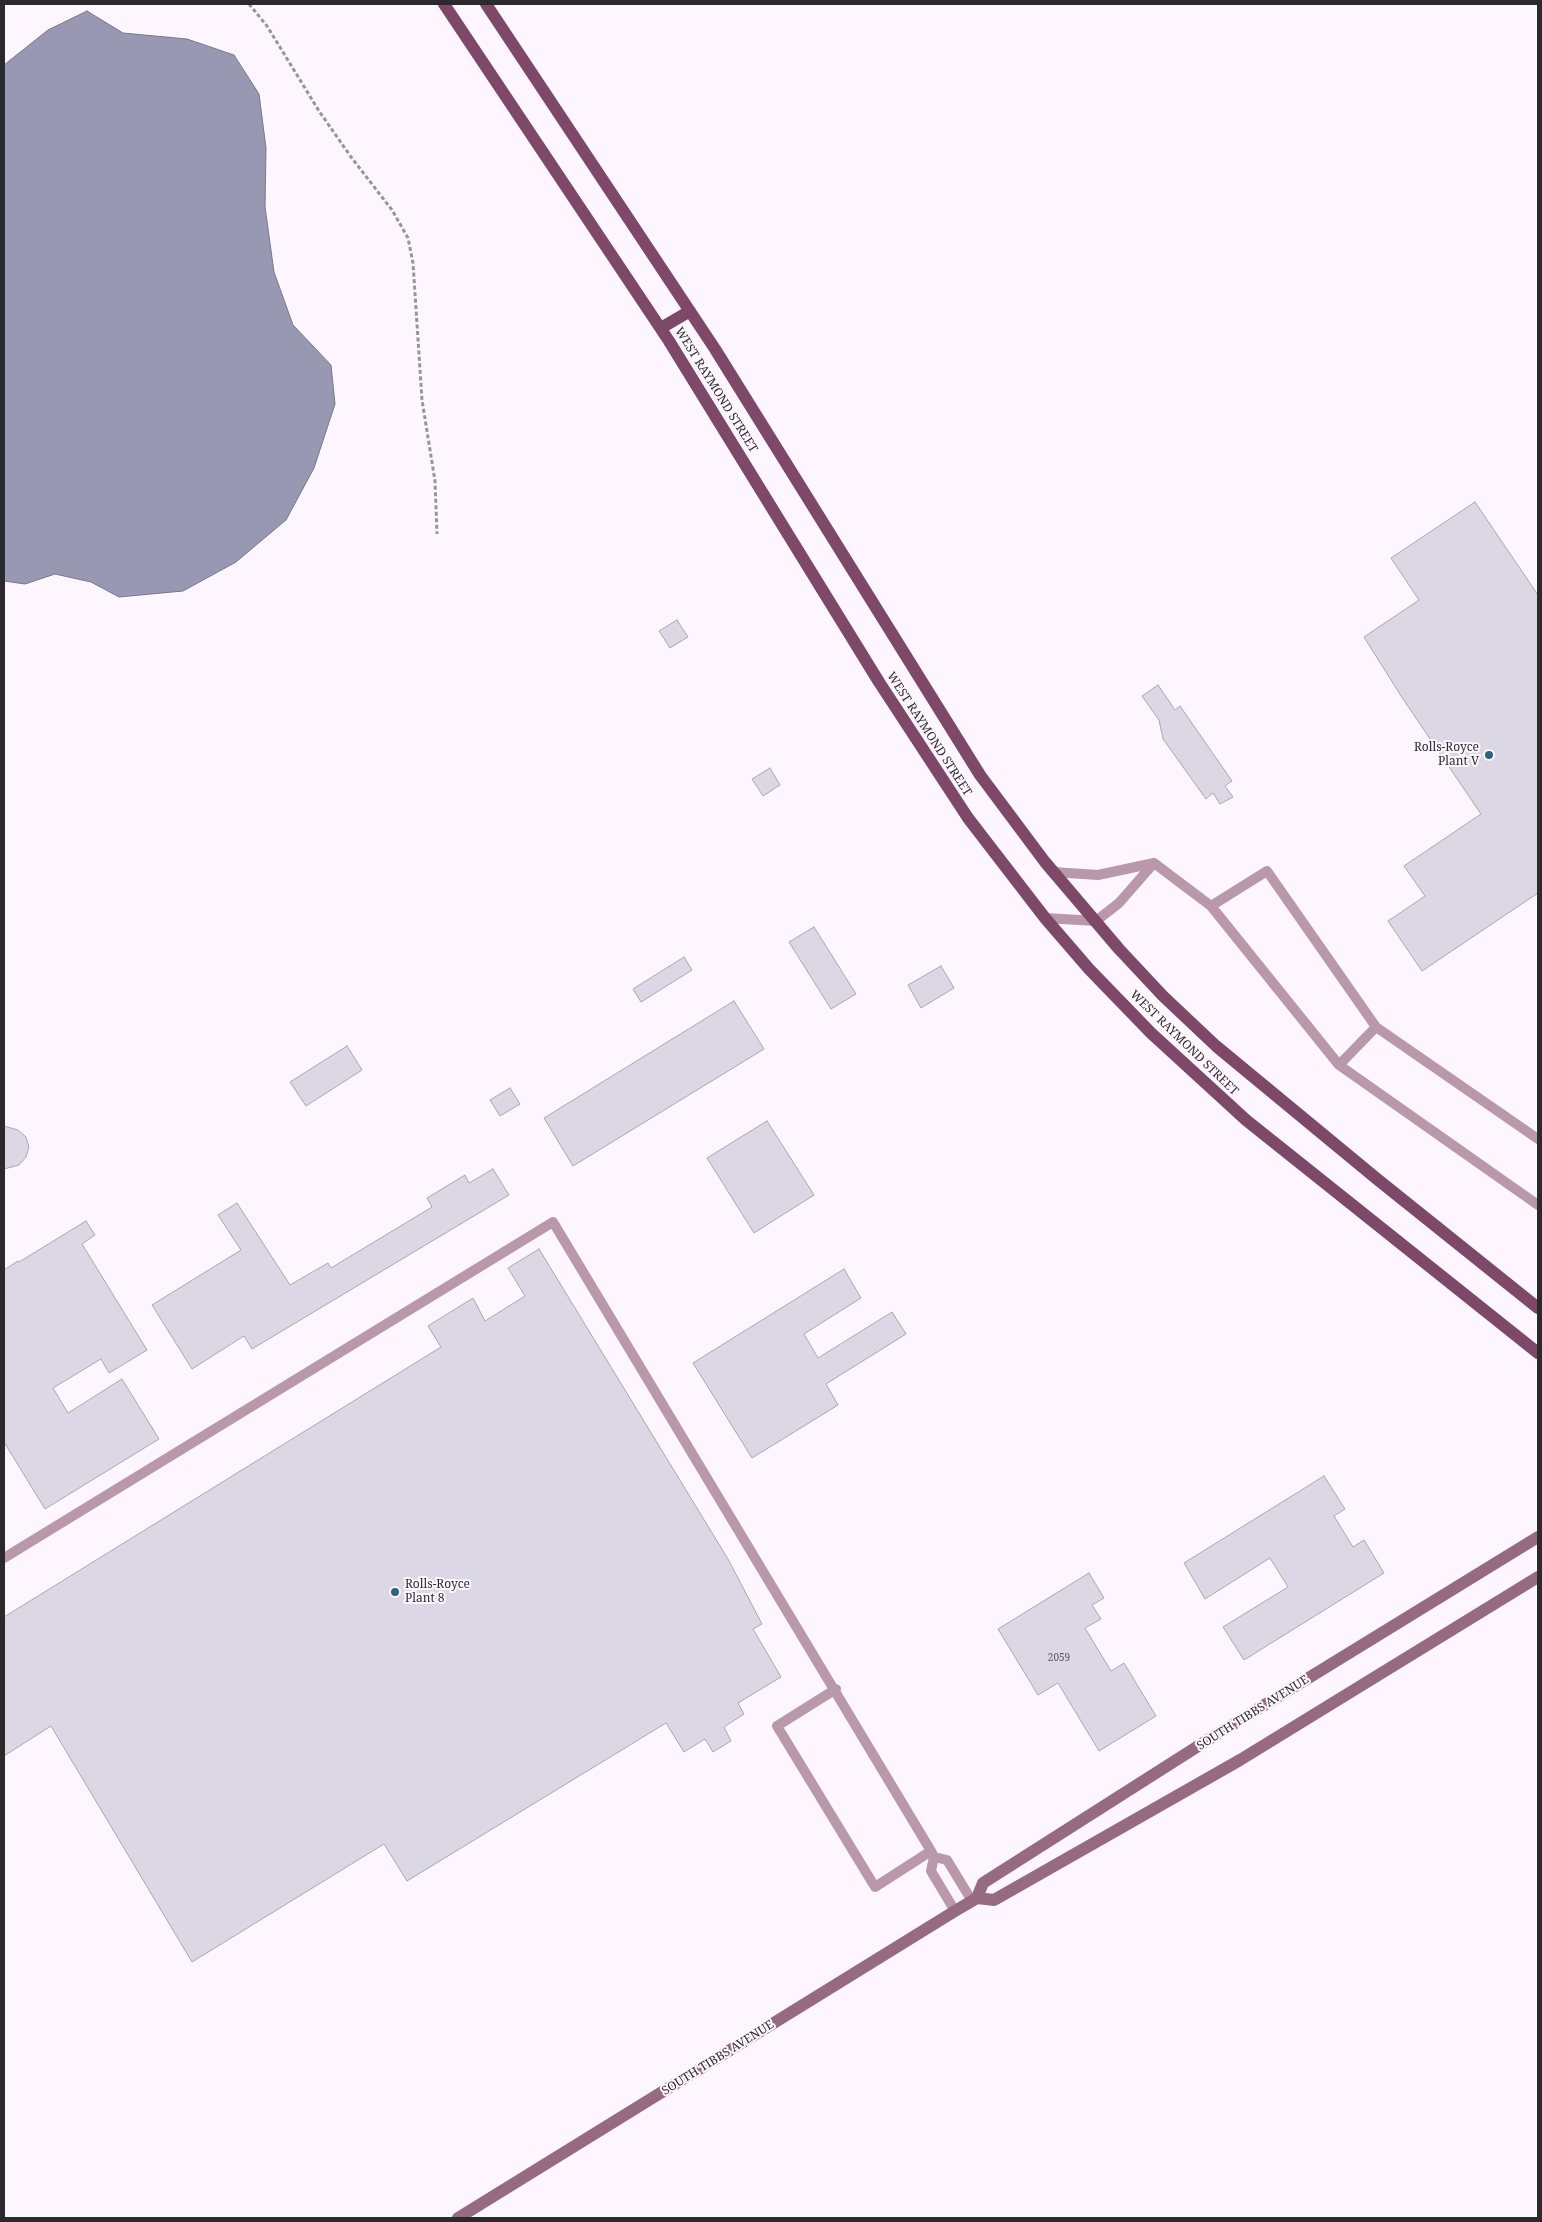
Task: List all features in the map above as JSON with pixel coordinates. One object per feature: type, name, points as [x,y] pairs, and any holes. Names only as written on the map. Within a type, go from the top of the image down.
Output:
[{"type":"main road","name":"WEST RAYMOND STREET","points":[[444,4],[661,328],[889,698],[968,818],[1045,918],[1089,969],[1151,1033],[1246,1120],[1538,1353]]},
{"type":"main road","name":"WEST RAYMOND STREET","points":[[486,4],[690,311],[975,768],[1053,872],[1119,949],[1164,996],[1223,1052],[1376,1180],[1538,1308]]},
{"type":"main road","points":[[661,328],[690,311]]},
{"type":"main road","name":"SOUTH TIBBS AVENUE","points":[[974,1900],[983,1883],[1214,1736],[1538,1537]]},
{"type":"main road","name":"SOUTH TIBBS AVENUE","points":[[458,2218],[955,1911],[974,1900],[994,1900],[1232,1765],[1538,1577]]},
{"type":"lane","points":[[1045,918],[1096,921],[1119,903],[1154,863]]},
{"type":"lane","points":[[1053,872],[1098,875],[1154,863],[1211,906],[1339,1065],[1538,1205]]},
{"type":"lane","points":[[1211,906],[1267,871],[1376,1027],[1538,1139]]},
{"type":"lane","points":[[1339,1065],[1376,1027]]},
{"type":"lane","points":[[4,1558],[553,1222],[836,1689],[933,1854],[947,1860],[974,1900]]},
{"type":"lane","points":[[836,1689],[777,1726],[875,1887],[933,1854]]},
{"type":"lane","points":[[933,1854],[931,1871],[955,1911]]},
{"type":"path","points":[[250,4],[267,26],[319,111],[351,157],[392,210],[408,238],[413,264],[422,400],[435,481],[437,534]]},
{"type":"water","points":[[87,11],[123,33],[187,39],[234,55],[259,94],[266,148],[265,207],[274,272],[293,325],[331,365],[335,404],[314,468],[286,520],[236,562],[183,591],[119,597],[91,582],[55,574],[25,584],[4,581],[4,65],[48,30]]},
{"type":"building","name":"Rolls-Royce Plant V","points":[[1475,502],[1538,595],[1538,893],[1422,971],[1388,921],[1425,896],[1404,866],[1481,814],[1401,696],[1364,637],[1419,600],[1391,558]]},
{"type":"building","points":[[677,620],[688,637],[670,648],[659,631]]},
{"type":"building","points":[[1158,685],[1175,710],[1180,706],[1232,781],[1225,786],[1233,797],[1220,804],[1213,793],[1206,799],[1163,739],[1159,720],[1142,696]]},
{"type":"building","points":[[770,768],[780,785],[763,796],[752,779]]},
{"type":"building","points":[[814,927],[856,994],[831,1009],[789,942]]},
{"type":"building","points":[[684,957],[692,970],[641,1002],[633,989]]},
{"type":"building","points":[[941,966],[954,988],[921,1008],[908,985]]},
{"type":"building","points":[[734,1001],[764,1049],[573,1166],[544,1118]]},
{"type":"building","points":[[347,1046],[362,1070],[306,1106],[290,1082]]},
{"type":"building","points":[[510,1088],[520,1104],[500,1116],[490,1100]]},
{"type":"building","points":[[767,1121],[814,1195],[754,1233],[707,1158]]},
{"type":"building","points":[[4,1126],[18,1130],[26,1137],[29,1147],[26,1157],[19,1165],[4,1169]]},
{"type":"building","points":[[493,1169],[509,1195],[252,1349],[244,1336],[192,1369],[152,1305],[241,1250],[218,1215],[237,1203],[290,1285],[328,1263],[331,1268],[432,1207],[427,1198],[465,1175],[469,1183]]},
{"type":"building","points":[[86,1221],[95,1235],[82,1244],[147,1350],[109,1373],[101,1359],[53,1388],[68,1413],[122,1379],[159,1439],[45,1509],[4,1442],[4,1270]]},
{"type":"building","name":"Rolls-Royce Plant 8","points":[[539,1249],[728,1559],[762,1624],[753,1629],[781,1677],[738,1703],[744,1714],[724,1727],[731,1741],[713,1752],[705,1739],[684,1752],[666,1723],[407,1881],[384,1844],[192,1962],[51,1726],[4,1756],[4,1617],[441,1347],[428,1326],[473,1298],[485,1321],[525,1296],[508,1268]]},
{"type":"building","points":[[844,1269],[861,1298],[804,1334],[818,1358],[892,1312],[906,1334],[826,1384],[838,1405],[752,1458],[693,1363]]},
{"type":"building","points":[[1324,1476],[1345,1509],[1334,1516],[1353,1547],[1364,1540],[1384,1573],[1244,1660],[1223,1627],[1288,1587],[1270,1558],[1205,1599],[1184,1563]]},
{"type":"building","points":[[1089,1573],[1104,1598],[1092,1605],[1101,1619],[1085,1628],[1111,1671],[1124,1663],[1156,1716],[1099,1751],[1058,1683],[1038,1695],[998,1629]]},
{"type":"place","name":"Rolls-Royce Plant V","points":[[1489,755]]},
{"type":"place","name":"Rolls-Royce Plant 8","points":[[395,1592]]}]
